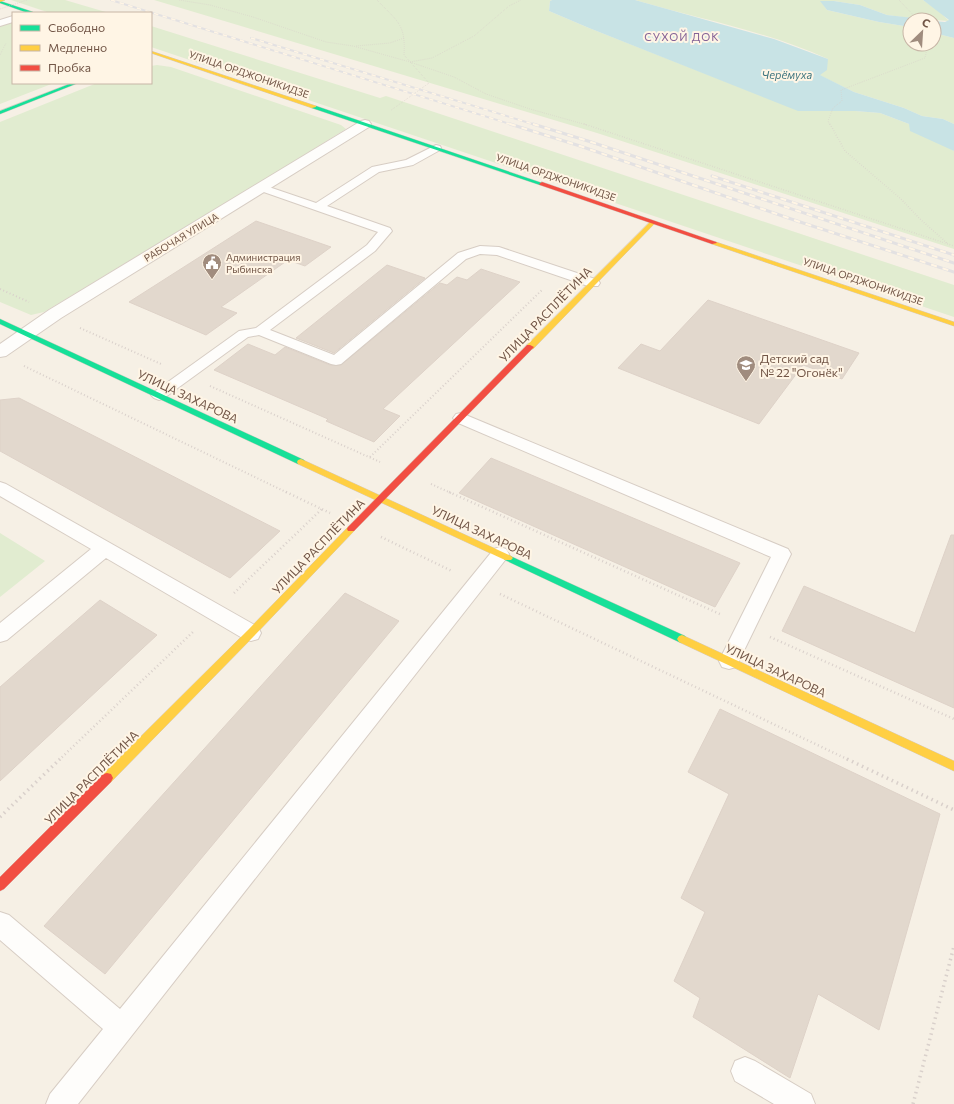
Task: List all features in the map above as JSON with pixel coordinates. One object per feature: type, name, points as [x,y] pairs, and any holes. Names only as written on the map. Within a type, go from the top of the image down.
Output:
[{"type":"street","points":[[0,2],[4,0]]},
{"type":"street","points":[[0,2],[29,12]]},
{"type":"street","points":[[0,23],[12,20]]},
{"type":"street","name":"УЛИЦА ОРДЖОНИКИДЗЕ","points":[[152,53],[954,324]]},
{"type":"street","points":[[0,113],[73,84]]},
{"type":"street","name":"РАБОЧАЯ УЛИЦА","points":[[0,352],[54,314],[368,125]]},
{"type":"street","name":"УЛИЦА РАСПЛЁТИНА","points":[[3,878],[251,633],[381,498],[653,222]]},
{"type":"street","name":"УЛИЦА ЗАХАРОВА","points":[[0,321],[954,766]]},
{"type":"lane","points":[[318,207],[376,169],[409,163],[436,148]]},
{"type":"lane","points":[[158,395],[244,334],[260,331],[371,248],[386,231],[262,188]]},
{"type":"lane","points":[[260,331],[336,361],[462,256],[473,251],[484,249],[499,251],[593,283]]},
{"type":"lane","points":[[461,418],[782,554],[729,661]]},
{"type":"lane","points":[[0,488],[251,633]]},
{"type":"lane","points":[[0,634],[104,549]]},
{"type":"lane","points":[[60,1104],[500,554]]},
{"type":"lane","points":[[0,924],[121,1027]]},
{"type":"lane","points":[[745,1071],[801,1104]]},
{"type":"path","points":[[0,9],[27,0]]},
{"type":"path","points":[[179,0],[210,5],[253,17],[326,42],[353,46],[410,62],[454,77],[486,94],[530,109],[608,131],[671,154],[954,246]]},
{"type":"path","points":[[368,125],[429,83],[404,55],[404,38],[402,27],[377,0]]},
{"type":"path","points":[[410,62],[432,58],[474,36],[509,6],[521,0]]},
{"type":"path","points":[[899,0],[910,12]]},
{"type":"path","points":[[353,46],[390,43],[404,38]]},
{"type":"path","points":[[926,52],[925,58],[867,78],[841,90],[842,101],[833,108],[828,121],[845,151],[901,199],[920,219],[948,244]]},
{"type":"path","points":[[370,457],[561,272]]},
{"type":"path","points":[[0,289],[79,327],[954,719]]},
{"type":"path","points":[[0,817],[322,509]]},
{"type":"path","points":[[913,1104],[954,946]]},
{"type":"green space","points":[[11,0],[65,0],[106,12],[47,12]]},
{"type":"green space","points":[[154,0],[552,0],[550,1],[549,11],[798,110],[880,113],[909,124],[954,151],[954,249],[597,133]]},
{"type":"green space","points":[[635,0],[923,0],[940,12],[902,12],[902,17],[887,15],[860,5],[834,1],[821,1],[827,10],[902,26],[902,52],[942,52],[942,35],[954,38],[954,124],[943,119],[922,116],[904,108],[854,92],[819,75],[828,59],[805,49],[733,26]]},
{"type":"green space","points":[[942,14],[949,21],[942,21]]},
{"type":"green space","points":[[12,21],[12,84],[51,84],[0,104],[0,25]]},
{"type":"green space","points":[[152,26],[380,98],[386,96],[954,285],[954,317],[152,47]]},
{"type":"green space","points":[[152,66],[171,67],[341,125],[346,129],[44,312],[31,315],[0,302],[0,122],[95,84],[152,84]]},
{"type":"green space","points":[[0,533],[45,561],[0,597]]},
{"type":"water","name":"Черёмуха","points":[[635,0],[774,39],[828,59],[827,70],[820,75],[854,92],[904,108],[922,116],[943,119],[954,124],[954,151],[910,131],[909,124],[880,113],[855,111],[798,111],[549,11],[550,1]]},
{"type":"water","points":[[923,0],[954,0],[954,38],[942,35],[942,22],[949,20],[942,15],[942,12],[939,12]]},
{"type":"water","points":[[820,1],[834,1],[860,5],[887,15],[902,17],[902,26],[879,22],[827,10]]},
{"type":"building","name":"Администрация Рыбинска","points":[[256,221],[331,247],[305,266],[288,260],[221,307],[237,313],[206,335],[129,302]]},
{"type":"building","points":[[387,265],[425,278],[334,353],[296,338]]},
{"type":"building","points":[[481,269],[520,282],[383,409],[400,416],[374,442],[326,421],[328,419],[214,370],[248,344],[275,355],[285,347],[330,365],[341,365],[440,283],[447,285],[457,277],[467,280]]},
{"type":"building","points":[[708,300],[859,353],[842,379],[803,365],[759,424],[618,368],[641,344],[660,351]]},
{"type":"building","points":[[19,398],[280,531],[230,578],[0,451],[0,400]]},
{"type":"building","points":[[491,458],[740,563],[715,607],[459,493]]},
{"type":"building","points":[[951,535],[954,535],[954,708],[782,631],[804,586],[915,633]]},
{"type":"building","points":[[345,593],[399,621],[105,974],[44,926]]},
{"type":"building","points":[[100,600],[157,635],[0,781],[0,687]]},
{"type":"building","points":[[720,709],[940,814],[879,1030],[818,994],[790,1078],[693,1017],[700,998],[674,981],[705,912],[681,898],[729,794],[688,772]]},
{"type":"railway","points":[[111,0],[150,12]]},
{"type":"railway","points":[[152,13],[513,125]]},
{"type":"railway","points":[[251,38],[536,125]]},
{"type":"railway","points":[[510,124],[580,146],[797,221],[954,272]]},
{"type":"railway","points":[[533,124],[954,263]]},
{"type":"railway","points":[[712,176],[954,255]]},
{"type":"traffic: fast","points":[[0,2],[29,12]]},
{"type":"traffic: fast","points":[[0,113],[73,84]]},
{"type":"traffic: fast","points":[[314,107],[542,184]]},
{"type":"traffic: fast","points":[[0,321],[301,462]]},
{"type":"traffic: fast","points":[[508,558],[682,639]]},
{"type":"traffic: slow","points":[[152,52],[314,107]]},
{"type":"traffic: slow","points":[[530,347],[653,222]]},
{"type":"traffic: slow","points":[[714,243],[954,324]]},
{"type":"traffic: slow","points":[[301,462],[508,558]]},
{"type":"traffic: slow","points":[[107,778],[251,633],[351,529]]},
{"type":"traffic: slow","points":[[682,639],[954,766]]},
{"type":"traffic: jam","points":[[542,184],[714,243]]},
{"type":"traffic: jam","points":[[351,529],[530,347]]},
{"type":"traffic: jam","points":[[0,885],[107,778]]},
{"type":"place","name":"Администрация Рыбинска","points":[[212,280]]},
{"type":"place","name":"Детский сад № 22 \"Огонёк\"","points":[[746,382]]},
{"type":"district","name":"СУХОЙ ДОК","points":[[682,36]]}]
